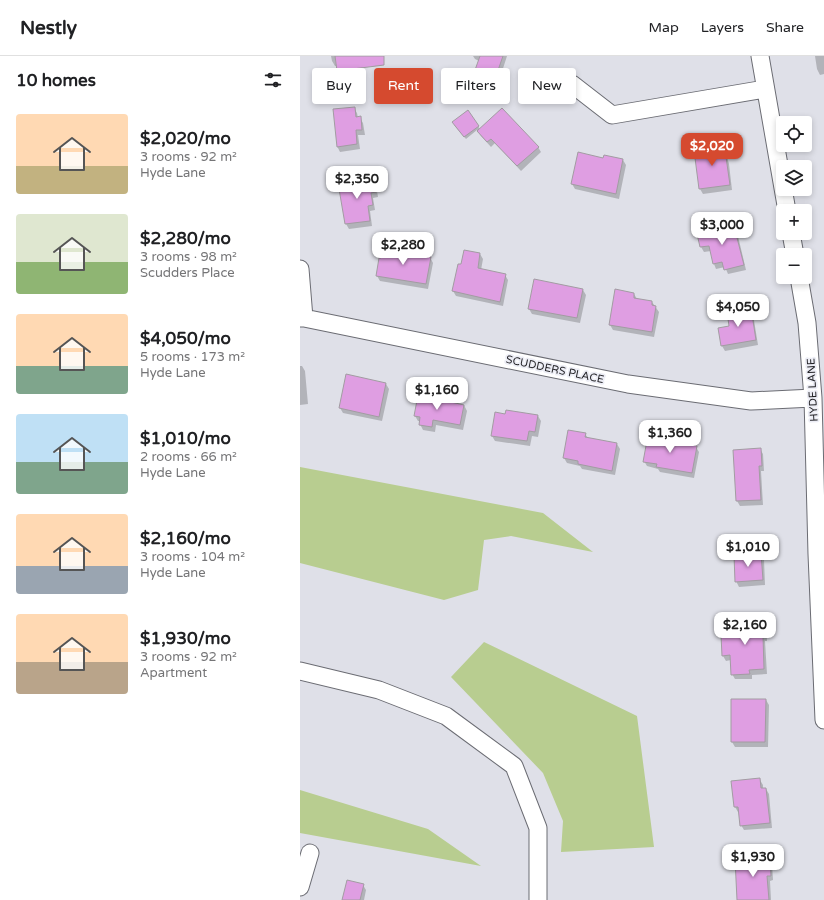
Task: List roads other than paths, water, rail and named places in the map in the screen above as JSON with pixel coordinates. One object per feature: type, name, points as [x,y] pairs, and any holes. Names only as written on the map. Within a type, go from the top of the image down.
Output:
[{"type":"street","points":[[760,56],[786,204]]},
{"type":"street","points":[[576,87],[612,115],[765,89]]},
{"type":"street","points":[[300,269],[302,318]]},
{"type":"street","name":"HYDE LANE","points":[[800,284],[808,323],[813,398],[817,554],[824,720]]},
{"type":"street","name":"SCUDDERS PLACE","points":[[302,318],[628,384],[751,401],[813,398]]},
{"type":"street","points":[[300,671],[379,690],[446,716],[514,766],[538,828],[538,900]]},
{"type":"street","points":[[300,887],[310,853]]}]
